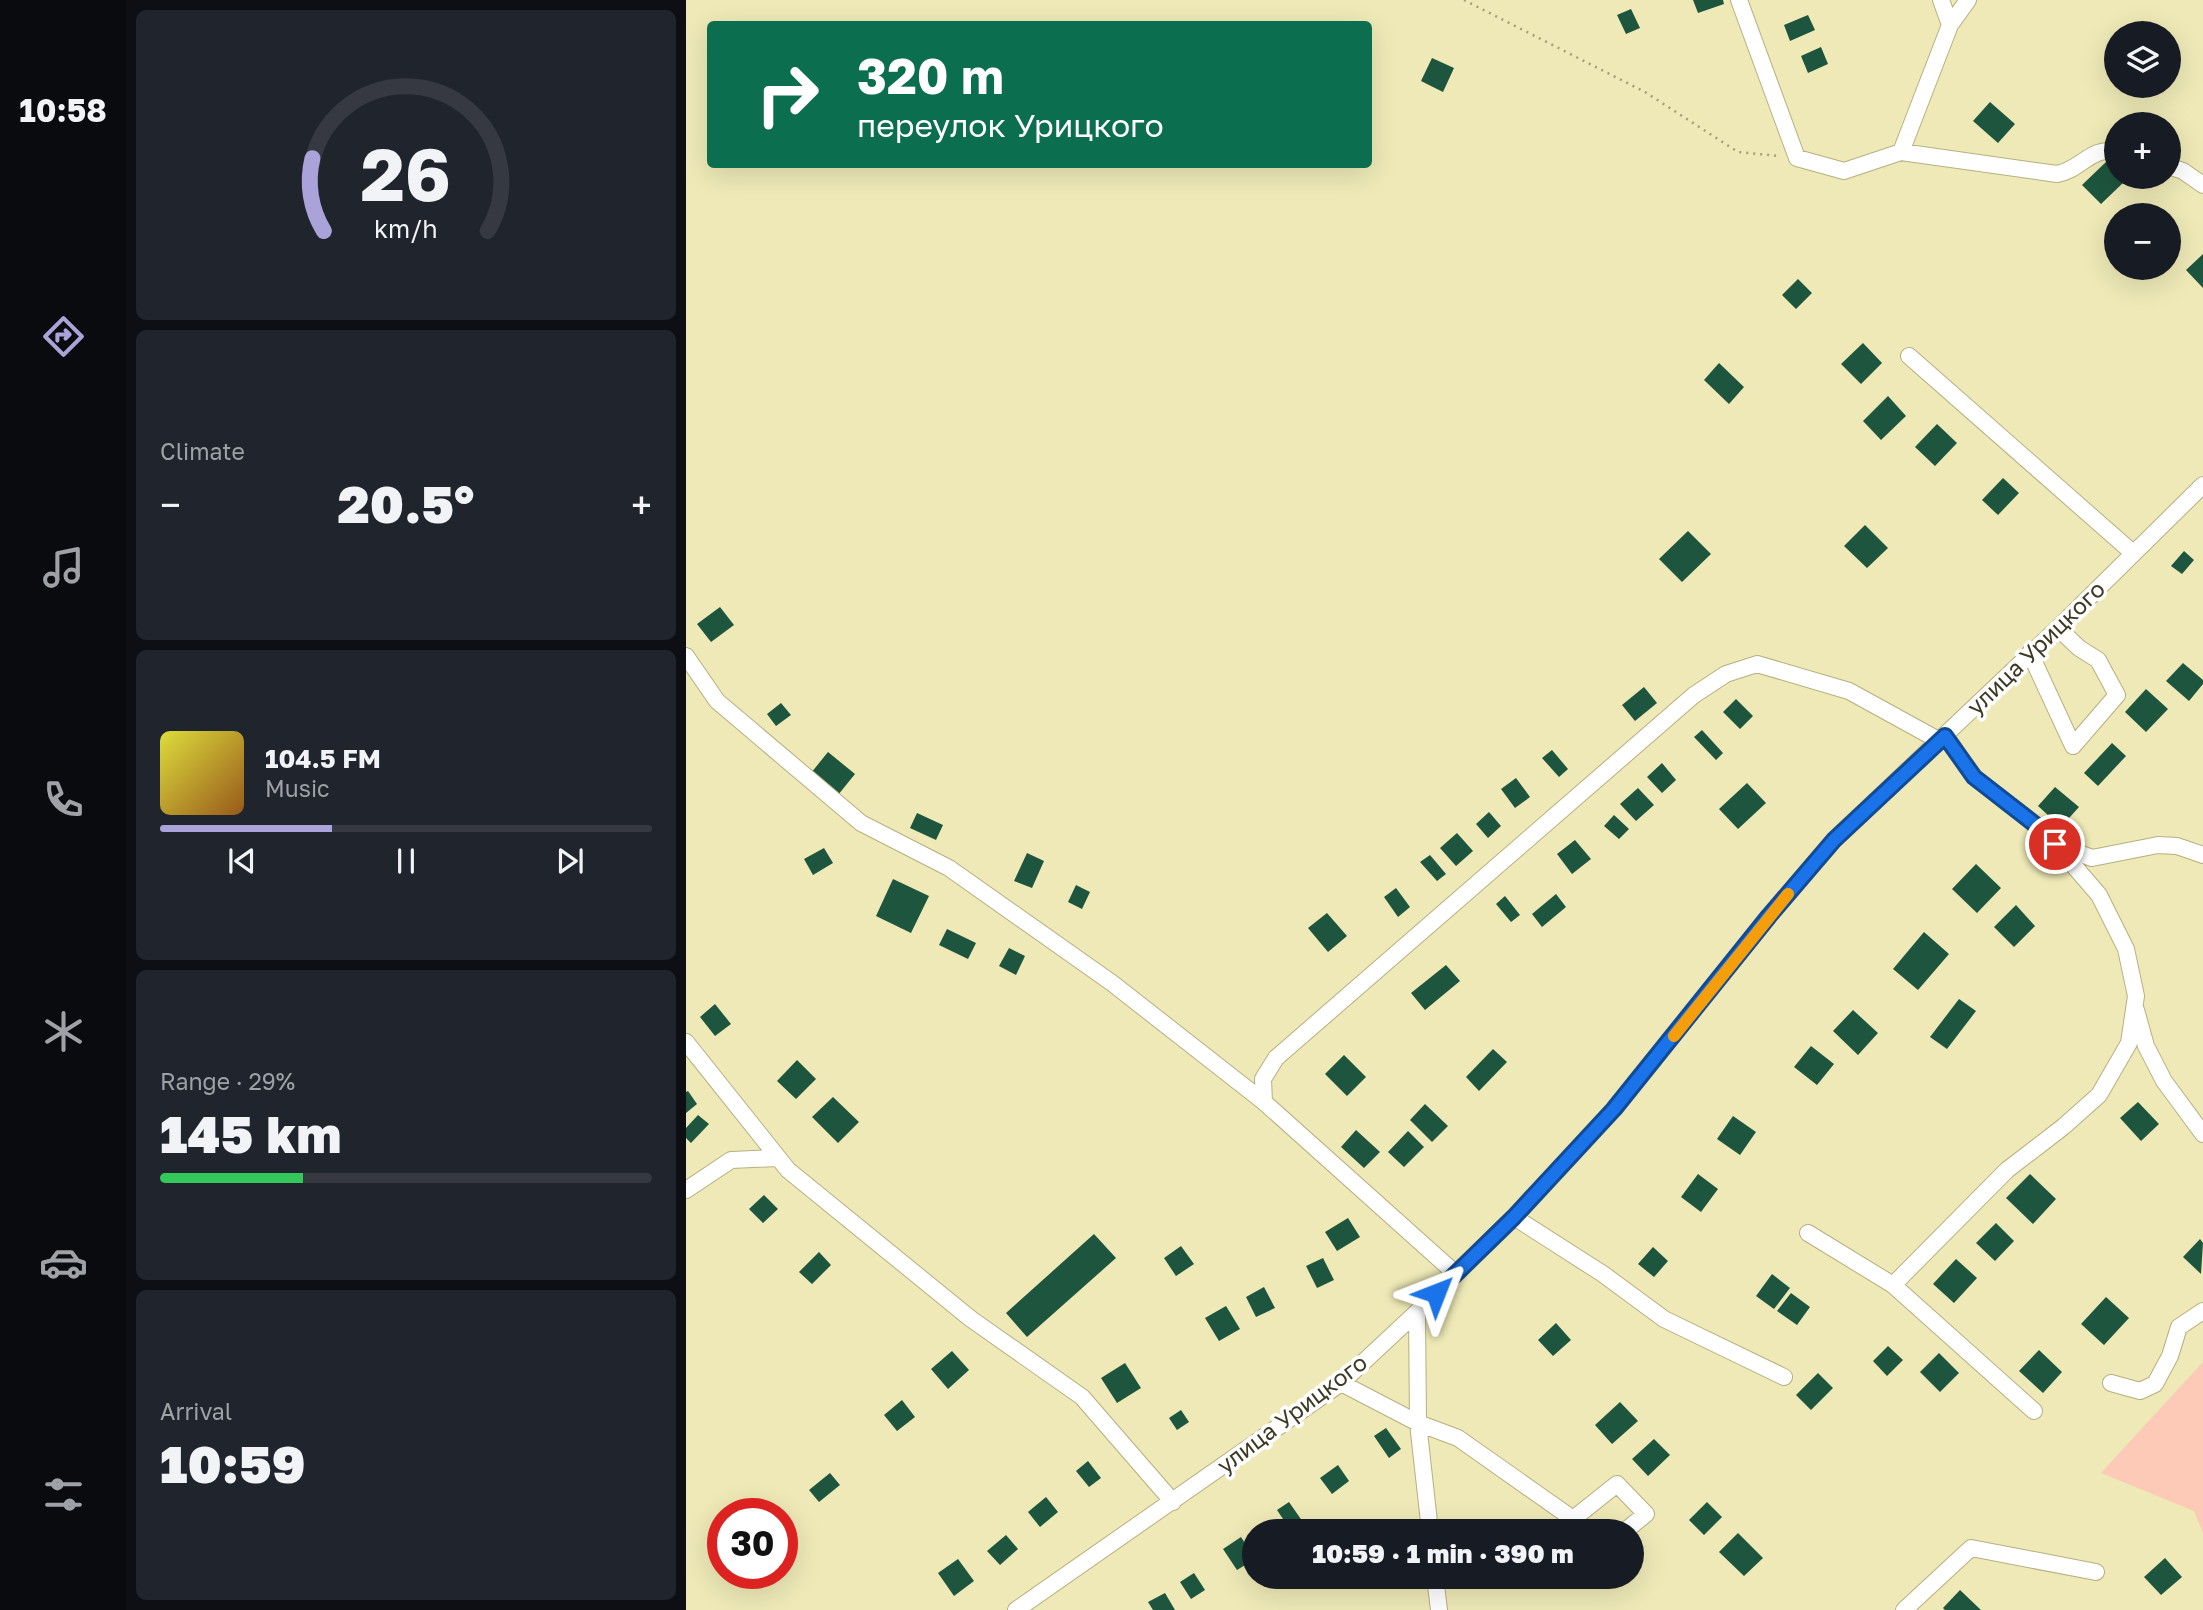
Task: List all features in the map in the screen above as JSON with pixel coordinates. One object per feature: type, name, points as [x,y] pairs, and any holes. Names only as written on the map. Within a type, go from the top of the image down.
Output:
[{"type":"street","points":[[1739,0],[1797,158],[1844,171],[1901,152],[2057,174],[2069,172],[2095,153],[2104,153]]},
{"type":"street","points":[[1941,0],[1950,25]]},
{"type":"street","points":[[1901,152],[1950,25],[1968,0]]},
{"type":"street","points":[[2181,170],[2203,185]]},
{"type":"street","points":[[1909,356],[2133,553]]},
{"type":"street","name":"улица Урицкого","points":[[1017,1610],[1341,1383],[1417,1312],[1514,1217],[1614,1109],[1769,916],[1834,840],[2058,628],[2133,553],[2199,495]]},
{"type":"street","points":[[2030,653],[2073,746],[2117,695],[2098,660],[2079,648],[2058,628]]},
{"type":"street","points":[[686,656],[717,701],[861,823],[949,868],[1112,983],[1264,1102],[1456,1274]]},
{"type":"street","points":[[1264,1102],[1263,1079],[1276,1058],[1694,695],[1726,674],[1757,664],[1849,691],[1942,739],[1974,777],[2037,826],[2055,844],[2099,895],[2126,949],[2136,996],[2129,1043],[2099,1095],[2007,1170],[1893,1285]]},
{"type":"street","points":[[2055,844],[2092,858],[2158,845],[2177,846],[2203,855]]},
{"type":"street","points":[[2134,1005],[2146,1046],[2158,1069],[2203,1134]]},
{"type":"street","points":[[686,1042],[788,1170],[971,1319],[1082,1397],[1173,1502]]},
{"type":"street","points":[[686,1190],[731,1160],[778,1158]]},
{"type":"street","points":[[1514,1217],[1603,1274],[1664,1320],[1784,1377]]},
{"type":"street","points":[[1808,1233],[1893,1285],[2034,1411]]},
{"type":"street","points":[[2112,1383],[2140,1391],[2155,1384],[2170,1356],[2179,1327],[2203,1311]]},
{"type":"street","points":[[1417,1312],[1418,1423],[1429,1519]]},
{"type":"street","points":[[1341,1383],[1418,1423],[1458,1438],[1573,1519],[1616,1484],[1646,1514],[1640,1519]]},
{"type":"street","points":[[1904,1610],[1971,1548],[2096,1572]]},
{"type":"street","points":[[1436,1589],[1439,1610]]},
{"type":"path","points":[[1464,0],[1645,92],[1738,152],[1797,158]]},
{"type":"shaded area","points":[[2203,1362],[2203,1533],[2194,1511],[2101,1473]]},
{"type":"building","points":[[1693,0],[1723,0],[1724,4],[1698,13]]},
{"type":"building","points":[[1631,9],[1640,28],[1626,34],[1617,15]]},
{"type":"building","points":[[1808,15],[1815,30],[1790,41],[1784,25]]},
{"type":"building","points":[[1821,47],[1828,64],[1808,73],[1801,56]]},
{"type":"building","points":[[1432,58],[1454,68],[1443,92],[1421,81]]},
{"type":"building","points":[[1990,102],[2015,124],[1998,143],[1973,121]]},
{"type":"building","points":[[2104,164],[2104,189],[2117,189],[2101,204],[2082,185]]},
{"type":"building","points":[[2203,254],[2203,288],[2186,270]]},
{"type":"building","points":[[1798,279],[1812,293],[1796,309],[1782,295]]},
{"type":"building","points":[[1863,343],[1882,363],[1861,384],[1841,364]]},
{"type":"building","points":[[1719,363],[1744,387],[1729,404],[1704,380]]},
{"type":"building","points":[[1888,396],[1906,416],[1881,440],[1863,421]]},
{"type":"building","points":[[1937,424],[1957,443],[1935,466],[1915,447]]},
{"type":"building","points":[[2003,478],[2019,493],[1998,515],[1982,500]]},
{"type":"building","points":[[1865,525],[1888,548],[1867,568],[1844,546]]},
{"type":"building","points":[[1688,531],[1711,554],[1682,582],[1659,559]]},
{"type":"building","points":[[2184,551],[2194,560],[2182,574],[2171,566]]},
{"type":"building","points":[[720,607],[734,625],[711,642],[697,624]]},
{"type":"building","points":[[2183,663],[2203,680],[2203,684],[2189,701],[2166,681]]},
{"type":"building","points":[[1644,687],[1657,703],[1635,721],[1622,705]]},
{"type":"building","points":[[2146,689],[2168,709],[2146,732],[2125,712]]},
{"type":"building","points":[[1736,699],[1753,716],[1740,729],[1723,712]]},
{"type":"building","points":[[781,703],[791,715],[776,726],[767,714]]},
{"type":"building","points":[[1702,730],[1723,753],[1716,760],[1694,737]]},
{"type":"building","points":[[2112,743],[2126,756],[2098,786],[2084,773]]},
{"type":"building","points":[[1552,750],[1568,769],[1559,777],[1542,758]]},
{"type":"building","points":[[828,752],[855,774],[838,795],[811,773]]},
{"type":"building","points":[[1662,763],[1676,780],[1662,793],[1647,777]]},
{"type":"building","points":[[1516,778],[1530,797],[1515,808],[1501,789]]},
{"type":"building","points":[[1747,783],[1766,803],[1738,829],[1719,809]]},
{"type":"building","points":[[2055,787],[2079,807],[2061,827],[2038,806]]},
{"type":"building","points":[[1638,788],[1654,805],[1636,821],[1620,804]]},
{"type":"building","points":[[1489,812],[1501,826],[1488,838],[1476,824]]},
{"type":"building","points":[[917,813],[943,825],[936,840],[910,828]]},
{"type":"building","points":[[1614,815],[1629,829],[1619,839],[1604,826]]},
{"type":"building","points":[[1457,833],[1473,851],[1456,866],[1440,848]]},
{"type":"building","points":[[1575,840],[1591,859],[1572,874],[1557,854]]},
{"type":"building","points":[[824,848],[833,863],[813,875],[804,859]]},
{"type":"building","points":[[1027,853],[1044,861],[1032,888],[1014,881]]},
{"type":"building","points":[[1430,855],[1446,874],[1437,881],[1420,862]]},
{"type":"building","points":[[1976,864],[2001,888],[1977,913],[1952,889]]},
{"type":"building","points":[[893,879],[929,896],[911,933],[876,916]]},
{"type":"building","points":[[1076,885],[1090,892],[1082,909],[1068,902]]},
{"type":"building","points":[[1396,888],[1410,907],[1398,917],[1384,897]]},
{"type":"building","points":[[1556,894],[1566,907],[1542,927],[1532,914]]},
{"type":"building","points":[[1505,896],[1520,915],[1511,922],[1496,904]]},
{"type":"building","points":[[2016,905],[2035,926],[2014,947],[1994,927]]},
{"type":"building","points":[[1327,913],[1347,936],[1328,952],[1308,928]]},
{"type":"building","points":[[947,929],[976,943],[968,959],[939,945]]},
{"type":"building","points":[[1924,932],[1949,954],[1918,990],[1893,969]]},
{"type":"building","points":[[1009,948],[1025,956],[1016,975],[999,966]]},
{"type":"building","points":[[1446,965],[1460,981],[1425,1010],[1411,993]]},
{"type":"building","points":[[1959,999],[1976,1011],[1947,1049],[1930,1037]]},
{"type":"building","points":[[715,1004],[731,1024],[715,1036],[700,1017]]},
{"type":"building","points":[[1853,1010],[1878,1033],[1858,1055],[1833,1031]]},
{"type":"building","points":[[1811,1046],[1834,1064],[1817,1085],[1794,1067]]},
{"type":"building","points":[[1493,1049],[1507,1062],[1479,1091],[1466,1077]]},
{"type":"building","points":[[1344,1055],[1366,1077],[1347,1096],[1325,1074]]},
{"type":"building","points":[[797,1060],[816,1079],[796,1099],[777,1081]]},
{"type":"building","points":[[688,1091],[697,1104],[686,1113],[686,1092]]},
{"type":"building","points":[[833,1097],[859,1122],[838,1143],[812,1117]]},
{"type":"building","points":[[2138,1102],[2159,1124],[2141,1141],[2120,1118]]},
{"type":"building","points":[[1425,1104],[1448,1126],[1432,1142],[1410,1120]]},
{"type":"building","points":[[698,1115],[709,1124],[691,1143],[686,1138],[686,1128]]},
{"type":"building","points":[[1733,1116],[1756,1132],[1740,1155],[1717,1139]]},
{"type":"building","points":[[1356,1130],[1380,1152],[1364,1168],[1341,1147]]},
{"type":"building","points":[[1408,1131],[1424,1147],[1404,1167],[1388,1152]]},
{"type":"building","points":[[1698,1174],[1718,1189],[1701,1212],[1681,1197]]},
{"type":"building","points":[[2030,1174],[2056,1199],[2033,1224],[2006,1198]]},
{"type":"building","points":[[764,1195],[778,1209],[763,1223],[749,1209]]},
{"type":"building","points":[[1348,1218],[1360,1237],[1337,1251],[1325,1232]]},
{"type":"building","points":[[1996,1223],[2014,1241],[1995,1261],[1976,1243]]},
{"type":"building","points":[[1094,1234],[1116,1258],[1027,1337],[1006,1313]]},
{"type":"building","points":[[2200,1239],[2203,1243],[2201,1274],[2183,1257]]},
{"type":"building","points":[[1181,1246],[1194,1264],[1176,1276],[1164,1258]]},
{"type":"building","points":[[1653,1247],[1668,1261],[1654,1277],[1638,1264]]},
{"type":"building","points":[[819,1252],[831,1265],[812,1284],[799,1272]]},
{"type":"building","points":[[1323,1258],[1334,1280],[1317,1288],[1306,1266]]},
{"type":"building","points":[[1956,1259],[1977,1278],[1954,1303],[1933,1284]]},
{"type":"building","points":[[1772,1274],[1790,1288],[1774,1309],[1756,1296]]},
{"type":"building","points":[[1264,1287],[1275,1308],[1256,1317],[1246,1297]]},
{"type":"building","points":[[1791,1293],[1810,1307],[1797,1325],[1777,1311]]},
{"type":"building","points":[[2106,1297],[2129,1318],[2104,1345],[2081,1324]]},
{"type":"building","points":[[1226,1306],[1240,1329],[1219,1341],[1205,1318]]},
{"type":"building","points":[[1556,1323],[1571,1340],[1553,1356],[1538,1340]]},
{"type":"building","points":[[1888,1346],[1903,1360],[1887,1376],[1873,1361]]},
{"type":"building","points":[[2039,1350],[2062,1372],[2043,1393],[2019,1371]]},
{"type":"building","points":[[952,1351],[969,1370],[948,1389],[931,1369]]},
{"type":"building","points":[[1939,1353],[1959,1373],[1940,1392],[1920,1372]]},
{"type":"building","points":[[1125,1363],[1141,1388],[1117,1403],[1101,1378]]},
{"type":"building","points":[[1818,1373],[1833,1388],[1811,1410],[1796,1395]]},
{"type":"building","points":[[902,1400],[915,1417],[897,1431],[884,1415]]},
{"type":"building","points":[[1620,1402],[1638,1421],[1612,1444],[1595,1425]]},
{"type":"building","points":[[1181,1410],[1189,1422],[1177,1430],[1169,1418]]},
{"type":"building","points":[[1386,1428],[1401,1449],[1389,1458],[1374,1436]]},
{"type":"building","points":[[1654,1439],[1670,1455],[1648,1476],[1632,1459]]},
{"type":"building","points":[[1088,1461],[1101,1478],[1089,1487],[1076,1471]]},
{"type":"building","points":[[1338,1465],[1349,1481],[1332,1494],[1320,1478]]},
{"type":"building","points":[[830,1473],[840,1485],[819,1502],[809,1490]]},
{"type":"building","points":[[1046,1497],[1058,1512],[1040,1527],[1028,1512]]},
{"type":"building","points":[[1289,1502],[1301,1519],[1283,1519],[1277,1510]]},
{"type":"building","points":[[1707,1502],[1722,1517],[1704,1535],[1689,1520]]},
{"type":"building","points":[[1738,1533],[1763,1558],[1744,1576],[1719,1552]]},
{"type":"building","points":[[1006,1535],[1018,1549],[1000,1565],[987,1551]]},
{"type":"building","points":[[1241,1537],[1242,1567],[1237,1570],[1223,1549]]},
{"type":"building","points":[[2165,1558],[2182,1577],[2161,1595],[2144,1577]]},
{"type":"building","points":[[958,1559],[974,1581],[954,1596],[938,1573]]},
{"type":"building","points":[[1194,1573],[1205,1590],[1191,1599],[1180,1582]]},
{"type":"building","points":[[1960,1590],[1981,1610],[1945,1610],[1943,1608]]},
{"type":"building","points":[[1165,1593],[1175,1610],[1153,1610],[1148,1602]]},
{"type":"slow traffic","points":[[1674,1036],[1788,894]]},
{"type":"route","points":[[1436,1293],[1514,1217],[1614,1109],[1769,916],[1834,840],[1945,736],[1974,777],[2008,802],[2055,844]]}]
